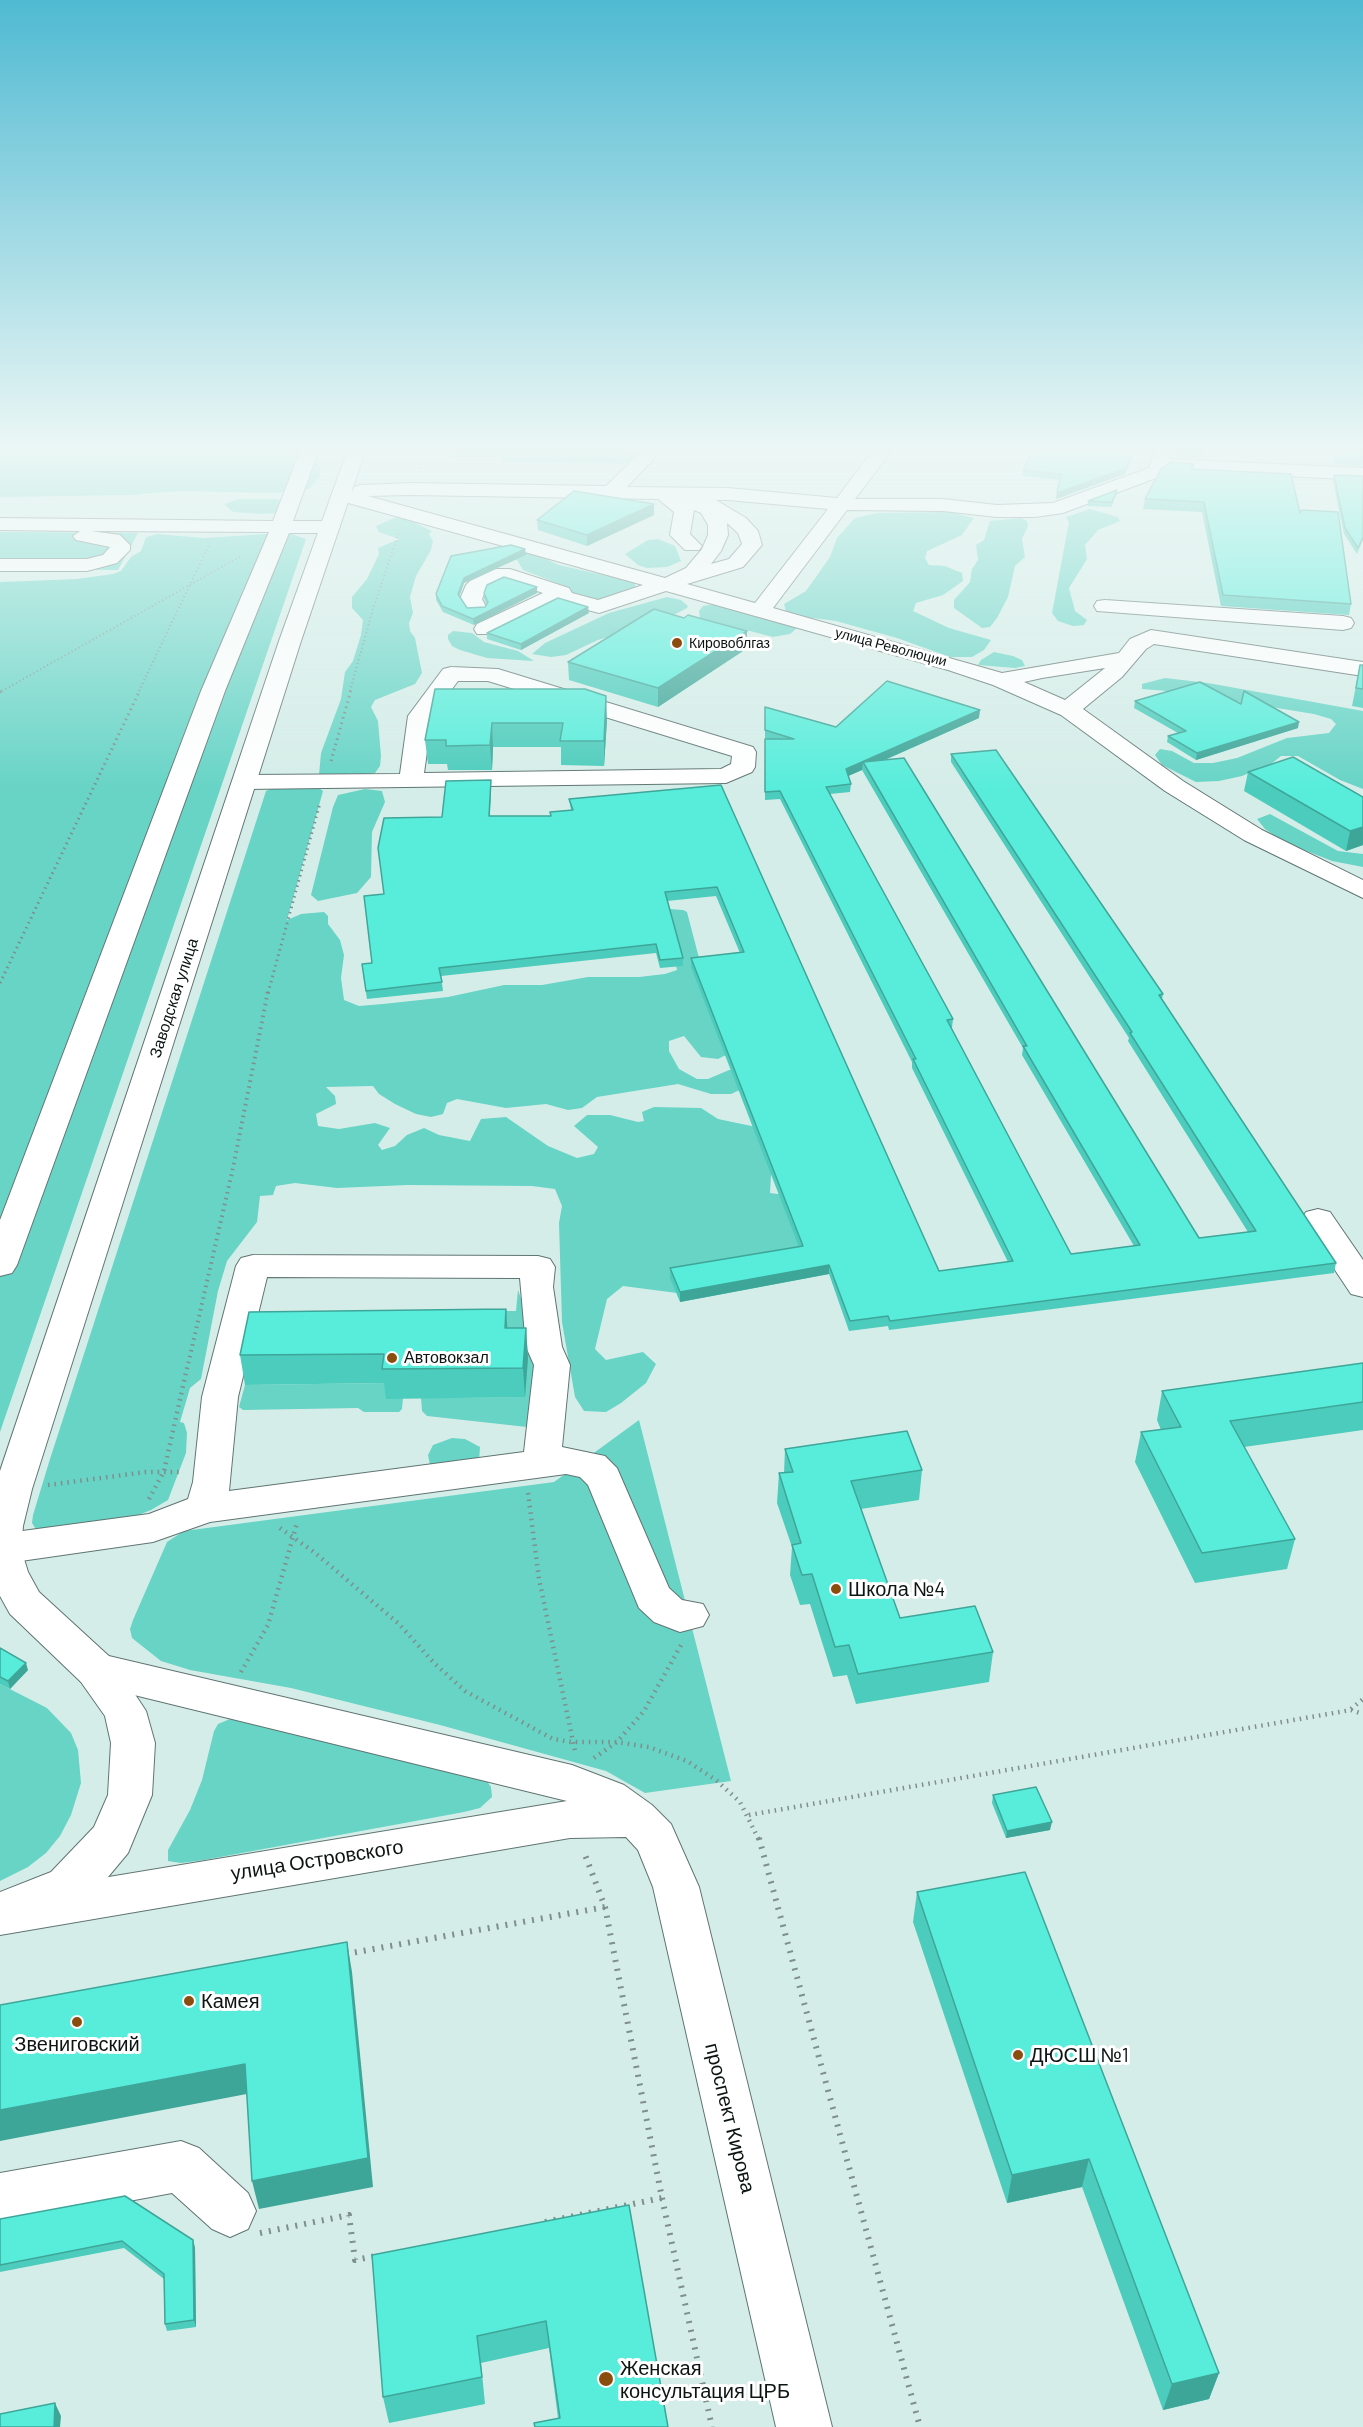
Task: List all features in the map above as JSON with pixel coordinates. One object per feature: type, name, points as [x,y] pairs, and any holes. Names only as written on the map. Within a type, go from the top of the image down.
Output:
[{"type":"street","points":[[0,565],[87,565],[96,562]]},
{"type":"street","points":[[0,1265],[213,691],[267,562]]},
{"type":"street","name":"Заводская улица","points":[[1,1549],[13,1489],[319,562]]},
{"type":"street","name":"улица Революции","points":[[616,562],[684,578],[760,611],[956,665],[1001,680],[1069,710],[1174,786],[1253,835],[1363,890]]},
{"type":"street","points":[[684,578],[694,562]]},
{"type":"street","points":[[684,578],[700,562]]},
{"type":"street","points":[[555,595],[599,607],[684,578],[721,562]]},
{"type":"street","points":[[760,611],[798,562]]},
{"type":"street","points":[[475,607],[471,598],[477,585],[487,573],[503,573],[562,592],[485,629]]},
{"type":"street","points":[[1105,606],[1342,623]]},
{"type":"street","points":[[1151,637],[1154,609]]},
{"type":"street","points":[[1069,710],[1081,696],[1102,683],[1138,644],[1151,637],[1363,669]]},
{"type":"street","points":[[1001,680],[1042,670],[1127,658]]},
{"type":"street","points":[[245,782],[411,781],[726,776],[743,767],[744,752],[490,674],[451,674],[420,716],[411,781]]},
{"type":"street","points":[[1318,1219],[1363,1286]]},
{"type":"street","points":[[209,1495],[220,1397],[253,1266],[538,1267],[536,1287],[544,1347],[552,1365],[535,1475]]},
{"type":"street","points":[[0,1913],[67,1886],[92,1863],[111,1839],[130,1795],[133,1743],[125,1711],[96,1670],[24,1603],[8,1572],[1,1549],[153,1528],[209,1495],[249,1502],[535,1475],[566,1460],[592,1466],[604,1478],[653,1597],[668,1611],[680,1616],[685,1629]]},
{"type":"street","points":[[96,1670],[573,1777]]},
{"type":"street","name":"улица Островского","points":[[0,1913],[573,1777],[636,1818]]},
{"type":"street","name":"проспект Кирова","points":[[636,1818],[655,1838],[676,1887],[804,2427]]},
{"type":"street","points":[[0,2199],[181,2166],[230,2211]]},
{"type":"path","points":[[0,983],[200,562]]},
{"type":"path","points":[[0,692],[228,562]]},
{"type":"path","points":[[146,1504],[164,1471],[233,1168],[271,977],[373,609],[389,562]]},
{"type":"path","points":[[13,1489],[164,1471],[184,1473],[209,1495]]},
{"type":"path","points":[[535,1475],[539,1579],[573,1777],[605,1907],[662,2198],[712,2427]]},
{"type":"path","points":[[249,1502],[266,1520],[293,1536],[399,1624],[434,1663],[465,1691],[553,1739],[573,1777]]},
{"type":"path","points":[[236,1679],[268,1626],[299,1516]]},
{"type":"path","points":[[573,1777],[616,1742],[644,1711],[685,1629]]},
{"type":"path","points":[[1351,1710],[1363,1699]]},
{"type":"path","points":[[749,1815],[1351,1710],[1363,1714]]},
{"type":"path","points":[[573,1777],[616,1742],[649,1747],[687,1761],[716,1780],[740,1802],[749,1815],[764,1855],[920,2427]]},
{"type":"path","points":[[339,1955],[605,1907]]},
{"type":"path","points":[[537,2223],[662,2198]]},
{"type":"path","points":[[230,2211],[252,2235],[349,2215],[355,2260],[389,2253]]},
{"type":"shaded area","points":[[0,562],[122,562],[118,570],[0,569]]},
{"type":"shaded area","points":[[127,562],[298,562],[0,1432],[0,582],[77,579],[121,571]]},
{"type":"shaded area","points":[[375,562],[424,562],[416,576],[410,597],[413,613],[409,623],[410,631],[415,638],[422,673],[415,684],[375,700],[371,707],[378,721],[381,756],[380,766],[375,773],[356,776],[319,775],[321,753],[341,699],[345,672],[353,661],[361,635],[363,620],[352,608],[352,597],[367,579]]},
{"type":"shaded area","points":[[518,562],[553,562],[634,582],[637,589],[615,599],[581,599],[562,585],[523,570]]},
{"type":"shaded area","points":[[635,562],[678,562],[667,567],[647,568]]},
{"type":"shaded area","points":[[826,562],[927,562],[929,565],[945,566],[962,573],[963,581],[943,595],[916,603],[913,611],[949,628],[991,640],[984,650],[972,657],[950,657],[897,638],[836,621],[798,616],[786,611],[784,604],[806,591]]},
{"type":"shaded area","points":[[976,562],[1019,562],[1015,566],[1008,597],[990,627],[982,628],[954,608],[954,600],[970,582],[972,569]]},
{"type":"shaded area","points":[[1061,562],[1085,562],[1069,588],[1075,611],[1087,620],[1084,625],[1073,626],[1058,621],[1052,613]]},
{"type":"shaded area","points":[[667,597],[681,600],[688,606],[662,621],[598,640],[566,655],[551,657],[532,654],[545,643],[609,613]]},
{"type":"shaded area","points":[[714,604],[797,628],[790,634],[773,637],[700,618],[699,611],[703,606]]},
{"type":"shaded area","points":[[453,631],[472,633],[484,642],[518,651],[534,661],[487,658],[460,650],[452,646],[448,639],[448,635]]},
{"type":"shaded area","points":[[994,652],[1022,660],[1025,666],[1015,668],[978,665],[981,660]]},
{"type":"shaded area","points":[[1165,678],[1208,683],[1363,711],[1363,789],[1340,780],[1298,756],[1281,756],[1271,764],[1242,776],[1219,781],[1196,782],[1162,765],[1155,755],[1160,749],[1172,751],[1194,763],[1213,763],[1237,758],[1287,738],[1329,733],[1336,724],[1331,719],[1314,714],[1228,700],[1196,687],[1167,691],[1142,689],[1142,684]]},
{"type":"shaded area","points":[[316,786],[323,791],[287,920],[301,914],[324,912],[328,916],[328,924],[340,940],[344,955],[341,978],[344,1000],[359,1006],[448,997],[504,985],[542,985],[588,977],[639,977],[665,974],[677,970],[666,921],[669,909],[683,910],[687,912],[699,958],[732,1052],[718,1059],[701,1057],[684,1036],[669,1041],[669,1051],[679,1069],[697,1079],[708,1079],[729,1070],[745,1070],[744,1088],[731,1094],[711,1094],[678,1084],[597,1097],[582,1108],[568,1110],[546,1104],[506,1108],[457,1099],[447,1103],[443,1114],[431,1117],[416,1114],[395,1104],[379,1094],[373,1086],[326,1087],[335,1096],[336,1104],[316,1114],[318,1126],[339,1129],[375,1123],[390,1128],[378,1145],[382,1150],[395,1146],[407,1135],[424,1128],[439,1135],[470,1141],[481,1119],[506,1117],[548,1146],[577,1158],[594,1154],[598,1147],[574,1126],[587,1115],[610,1115],[638,1122],[644,1121],[642,1112],[654,1107],[701,1108],[718,1119],[761,1128],[776,1163],[771,1175],[770,1193],[793,1196],[816,1245],[677,1293],[623,1286],[607,1299],[595,1349],[606,1360],[643,1352],[656,1364],[646,1383],[621,1403],[606,1412],[584,1411],[575,1397],[562,1322],[559,1223],[562,1206],[555,1189],[532,1186],[408,1185],[337,1188],[295,1183],[276,1186],[273,1195],[260,1196],[257,1222],[227,1261],[218,1291],[201,1379],[190,1388],[180,1422],[184,1423],[187,1433],[186,1453],[168,1500],[151,1510],[110,1526],[37,1531],[32,1523],[33,1515],[50,1459],[266,791],[275,787]]},
{"type":"shaded area","points":[[365,789],[382,791],[385,802],[372,832],[371,877],[357,893],[318,901],[311,895],[338,795]]},
{"type":"shaded area","points":[[1270,814],[1338,851],[1363,854],[1363,867],[1332,861],[1284,842],[1265,829],[1257,819]]},
{"type":"shaded area","points":[[518,1290],[543,1362],[527,1427],[427,1416],[422,1411],[421,1398],[525,1397],[406,1311],[516,1311]]},
{"type":"shaded area","points":[[387,1383],[386,1398],[403,1398],[402,1409],[399,1412],[364,1412],[358,1408],[243,1410],[239,1407],[245,1385]]},
{"type":"shaded area","points":[[639,1420],[731,1781],[645,1793],[606,1771],[440,1725],[291,1688],[190,1670],[161,1661],[132,1638],[130,1629],[133,1620],[167,1542],[184,1531],[554,1482]]},
{"type":"shaded area","points":[[452,1438],[465,1439],[480,1447],[479,1461],[430,1465],[428,1455],[433,1445]]},
{"type":"shaded area","points":[[0,1684],[47,1708],[71,1733],[78,1750],[81,1783],[71,1815],[60,1836],[46,1853],[28,1867],[0,1881]]},
{"type":"shaded area","points":[[230,1719],[486,1780],[491,1787],[492,1797],[480,1808],[464,1812],[204,1860],[181,1863],[168,1861],[168,1850],[190,1810],[202,1780],[214,1731],[218,1724]]},
{"type":"building","points":[[449,562],[497,562],[464,578],[458,594],[467,608],[485,607],[488,602],[484,593],[487,585],[504,577],[537,587],[473,619],[442,606],[436,594]]},
{"type":"building","points":[[1216,562],[1345,562],[1351,604],[1223,595]]},
{"type":"building","points":[[558,598],[588,607],[521,644],[487,633]]},
{"type":"building","points":[[654,609],[684,618],[688,615],[747,631],[658,688],[568,662]]},
{"type":"building","points":[[1360,665],[1363,665],[1363,689],[1356,688]]},
{"type":"building","points":[[887,681],[980,710],[846,769],[851,784],[826,787],[953,1019],[947,1020],[1071,1254],[1140,1245],[1023,1046],[1027,1046],[863,762],[904,758],[1199,1238],[1256,1231],[1130,1033],[1132,1032],[951,754],[996,750],[1163,994],[1159,995],[1336,1263],[890,1321],[888,1316],[850,1321],[829,1265],[680,1292],[670,1268],[803,1246],[691,958],[744,952],[717,887],[665,892],[683,958],[660,960],[656,944],[439,968],[442,982],[366,991],[362,964],[372,963],[364,896],[384,894],[378,848],[384,818],[442,817],[446,781],[491,780],[489,816],[551,816],[550,812],[573,810],[569,799],[721,785],[939,1271],[1013,1261],[913,1059],[916,1059],[780,791],[765,792],[765,739],[794,739],[765,730],[765,707],[836,727]]},
{"type":"building","points":[[1200,682],[1241,704],[1244,691],[1299,722],[1197,753],[1168,736],[1186,731],[1135,701]]},
{"type":"building","points":[[435,689],[585,689],[606,696],[604,741],[560,741],[563,723],[492,723],[490,745],[446,746],[446,740],[425,740]]},
{"type":"building","points":[[1293,757],[1363,797],[1363,827],[1350,831],[1248,772]]},
{"type":"building","points":[[506,1309],[505,1328],[526,1328],[523,1368],[382,1369],[384,1354],[240,1355],[249,1312]]},
{"type":"building","points":[[1363,1363],[1363,1402],[1230,1421],[1295,1539],[1202,1553],[1141,1432],[1181,1427],[1162,1391]]},
{"type":"building","name":"Школа №4","points":[[907,1431],[922,1470],[851,1481],[900,1618],[975,1606],[993,1652],[858,1674],[849,1645],[835,1647],[812,1574],[802,1575],[792,1545],[801,1543],[779,1473],[793,1472],[785,1449]]},
{"type":"building","points":[[0,1648],[26,1663],[8,1681],[0,1677]]},
{"type":"building","points":[[1036,1787],[1052,1822],[1007,1831],[993,1795]]},
{"type":"building","name":"ДЮСШ №1","points":[[1025,1872],[1219,2373],[1172,2384],[1089,2159],[1012,2175],[917,1892]]},
{"type":"building","points":[[347,1942],[368,2158],[252,2181],[245,2064],[0,2110],[0,2005]]},
{"type":"building","points":[[125,2196],[193,2240],[194,2320],[165,2324],[164,2274],[122,2241],[0,2265],[0,2219]]},
{"type":"building","points":[[629,2205],[668,2427],[535,2427],[534,2423],[560,2418],[546,2321],[477,2336],[482,2377],[383,2397],[372,2255]]},
{"type":"building","points":[[55,2403],[54,2427],[0,2427],[0,2414]]},
{"type":"place","name":"Кировоблгаз","points":[[677,643]]},
{"type":"place","name":"Автовокзал","points":[[392,1358]]},
{"type":"place","name":"Школа №4","points":[[836,1589]]},
{"type":"place","name":"Камея","points":[[189,2001]]},
{"type":"place","name":"Звениговский","points":[[77,2022]]},
{"type":"place","name":"ДЮСШ №1","points":[[1018,2055]]},
{"type":"place","name":"Женская консультация ЦРБ","points":[[606,2379]]}]
